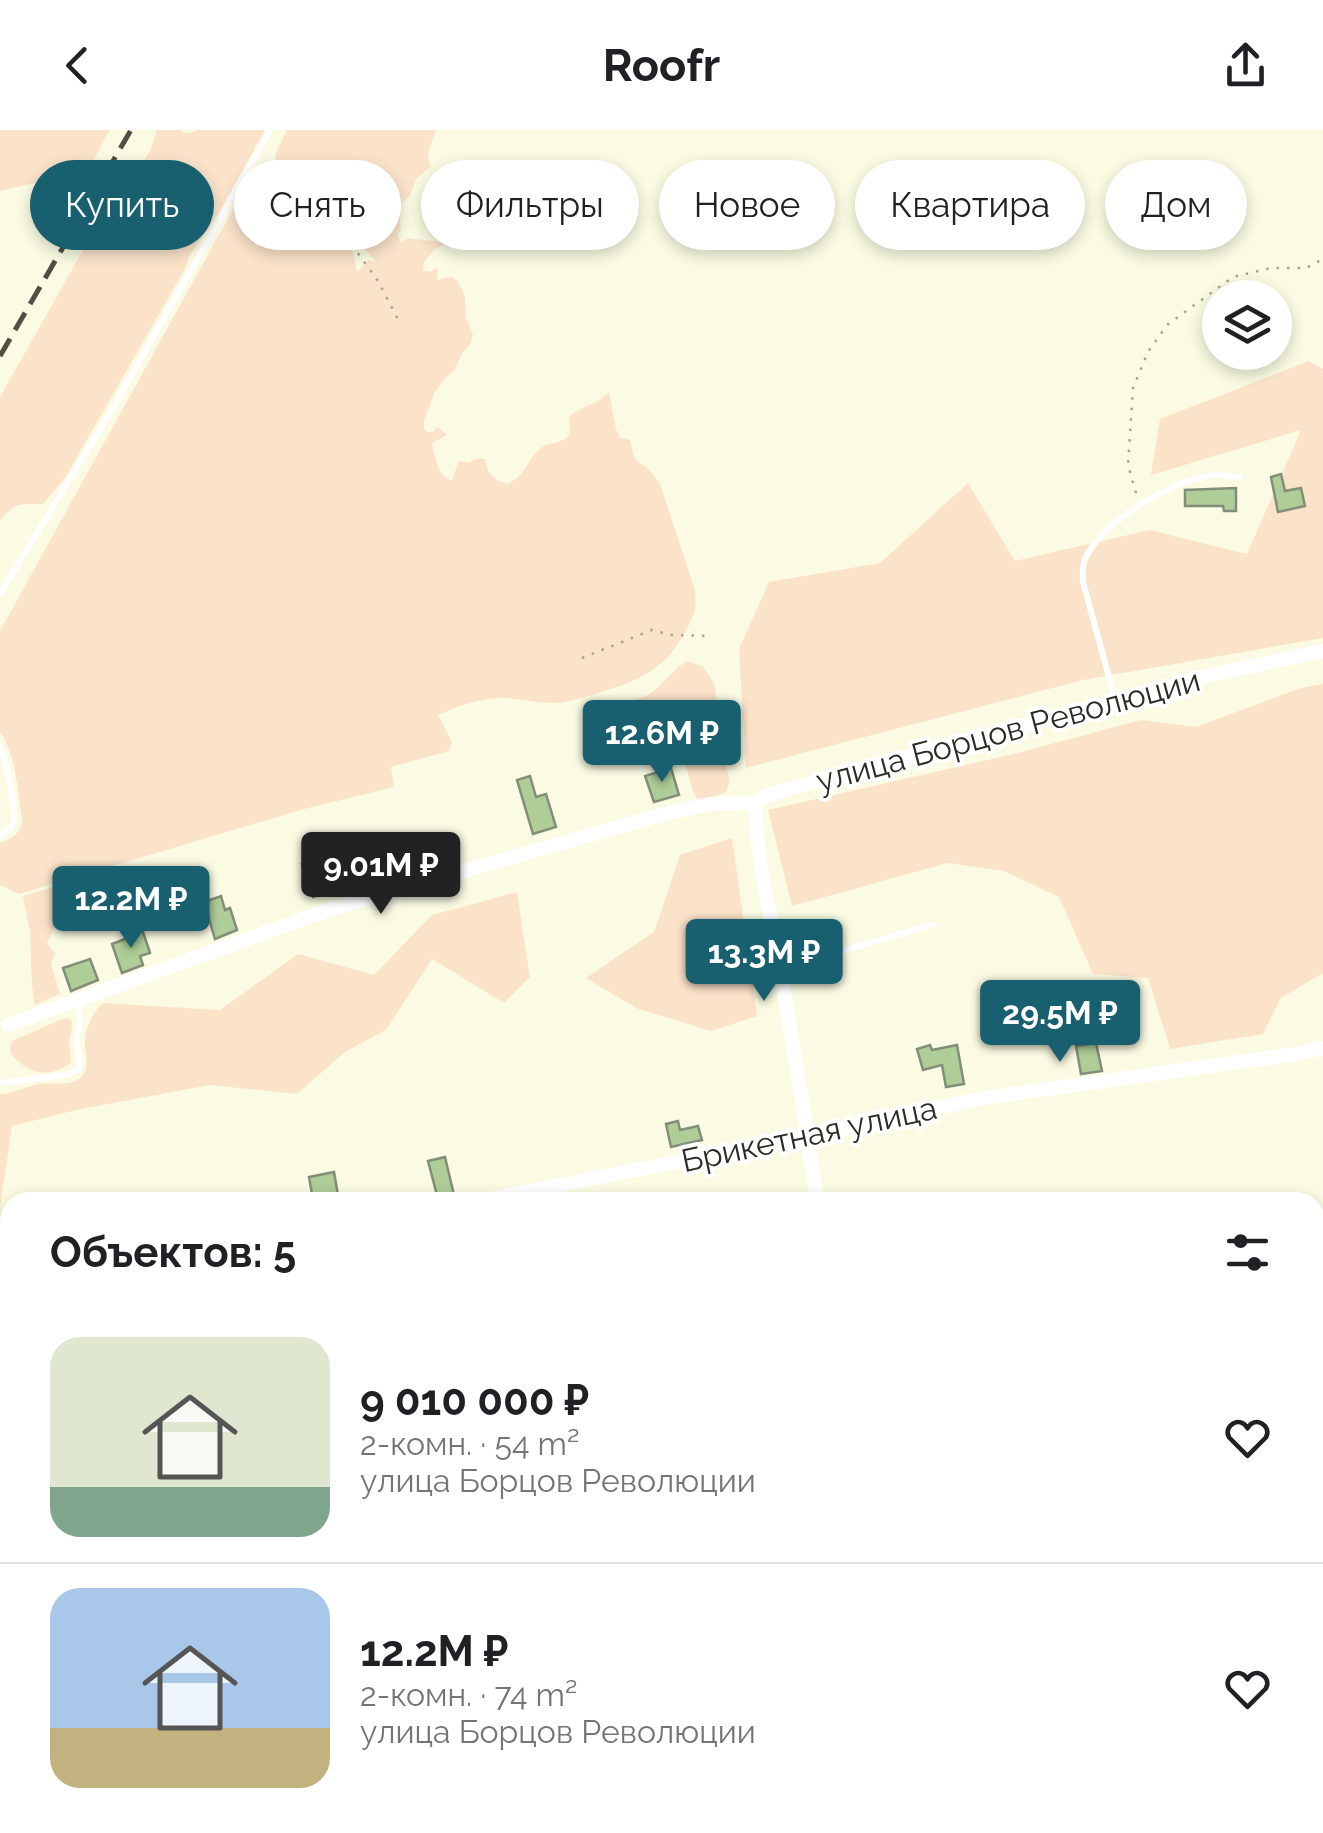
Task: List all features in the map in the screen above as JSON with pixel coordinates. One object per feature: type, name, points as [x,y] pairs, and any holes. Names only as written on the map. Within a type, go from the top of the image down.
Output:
[{"type":"street","name":"улица Борцов Революции","points":[[8,1025],[334,908],[661,815],[709,804],[755,803],[785,790],[1115,700],[1323,651]]},
{"type":"street","points":[[755,803],[816,1192]]},
{"type":"street","name":"Брикетная улица","points":[[525,1192],[984,1098],[1323,1048]]},
{"type":"lane","points":[[253,160],[270,130]]},
{"type":"lane","points":[[0,594],[116,403],[234,194]]},
{"type":"lane","points":[[1115,700],[1082,582],[1083,563],[1096,540],[1139,505],[1170,488],[1214,475],[1240,478]]},
{"type":"lane","points":[[0,746],[14,819],[0,836]]},
{"type":"lane","points":[[779,962],[805,962],[934,924]]},
{"type":"lane","points":[[0,1083],[78,1070],[78,1000]]},
{"type":"path","points":[[356,250],[401,325]]},
{"type":"path","points":[[1139,505],[1128,465],[1133,388],[1148,352],[1167,325],[1233,276],[1271,268],[1306,268],[1323,259]]},
{"type":"path","points":[[582,658],[652,630],[709,636]]},
{"type":"shaded area","points":[[0,130],[110,130],[93,160],[30,160],[30,184],[0,191]]},
{"type":"shaded area","points":[[157,130],[265,130],[248,160],[234,160],[234,186],[214,221],[214,160],[144,160]]},
{"type":"shaded area","points":[[287,130],[437,130],[429,160],[421,160],[421,175],[401,204],[401,160],[275,160]]},
{"type":"shaded area","points":[[234,208],[234,250],[350,250],[357,272],[369,260],[376,262],[365,250],[401,250],[401,243],[408,238],[421,240],[421,250],[434,250],[424,262],[423,270],[430,272],[438,267],[437,280],[451,277],[458,281],[465,296],[466,318],[473,335],[470,345],[434,394],[424,421],[427,432],[438,427],[447,435],[432,445],[439,469],[450,480],[458,461],[485,459],[492,476],[508,484],[541,448],[568,437],[569,417],[609,392],[620,438],[630,440],[634,457],[660,484],[694,587],[696,602],[690,624],[656,668],[622,685],[558,703],[489,699],[438,715],[452,742],[449,751],[391,767],[394,787],[304,809],[19,894],[0,885],[0,843],[15,835],[22,820],[13,763],[0,732],[0,631]]},
{"type":"shaded area","points":[[193,250],[65,478],[43,504],[18,505],[0,521],[0,397],[82,252]]},
{"type":"shaded area","points":[[1309,361],[1323,369],[1323,638],[1083,680],[746,768],[739,649],[769,582],[880,563],[968,483],[1015,561],[1150,530],[1247,554],[1301,430],[1151,475],[1160,419]]},
{"type":"shaded area","points":[[687,661],[702,666],[715,687],[722,752],[730,780],[726,792],[704,800],[697,799],[693,791],[673,718],[588,739],[588,726],[599,711],[651,693]]},
{"type":"shaded area","points":[[1323,684],[1323,973],[1281,998],[1263,1034],[1170,1049],[1148,978],[1093,974],[1059,897],[1004,871],[948,863],[792,906],[768,810],[1014,754],[1141,720],[1196,727],[1301,688]]},
{"type":"shaded area","points":[[732,838],[757,1016],[711,1031],[636,1008],[586,978],[654,932],[680,855]]},
{"type":"shaded area","points":[[70,882],[70,894],[59,907],[47,943],[55,954],[51,963],[60,994],[35,1005],[30,931],[23,896]]},
{"type":"shaded area","points":[[517,892],[530,977],[504,1003],[432,959],[386,1030],[345,1052],[297,1094],[210,1085],[12,1126],[0,1192],[0,1094],[38,1084],[68,1083],[82,1076],[86,1066],[86,1032],[103,1003],[220,1010],[298,954],[374,975],[432,915]]},
{"type":"shaded area","points":[[65,1018],[71,1020],[72,1027],[71,1063],[51,1072],[38,1072],[12,1055],[12,1041]]},
{"type":"building","points":[[1281,474],[1285,491],[1301,488],[1305,506],[1278,512],[1271,477]]},
{"type":"building","points":[[1236,488],[1236,511],[1224,511],[1223,506],[1185,506],[1185,490]]},
{"type":"building","points":[[671,768],[679,795],[654,802],[645,776]]},
{"type":"building","points":[[530,776],[536,797],[546,794],[556,827],[533,834],[517,780]]},
{"type":"building","points":[[330,855],[340,889],[313,897],[302,864]]},
{"type":"building","points":[[221,896],[225,910],[230,908],[237,930],[215,939],[204,902]]},
{"type":"building","points":[[142,929],[150,953],[140,956],[143,965],[122,973],[112,944]]},
{"type":"building","points":[[90,959],[98,980],[71,991],[63,968]]},
{"type":"building","points":[[1096,1043],[1102,1071],[1081,1074],[1076,1046]]},
{"type":"building","points":[[930,1045],[932,1050],[957,1045],[964,1084],[946,1087],[942,1065],[923,1070],[917,1049]]},
{"type":"building","points":[[678,1121],[680,1130],[698,1126],[702,1140],[671,1147],[666,1124]]},
{"type":"building","points":[[445,1157],[453,1192],[436,1192],[428,1161]]},
{"type":"building","points":[[334,1172],[337,1192],[312,1192],[309,1177]]},
{"type":"railway","points":[[0,356],[131,130]]}]
